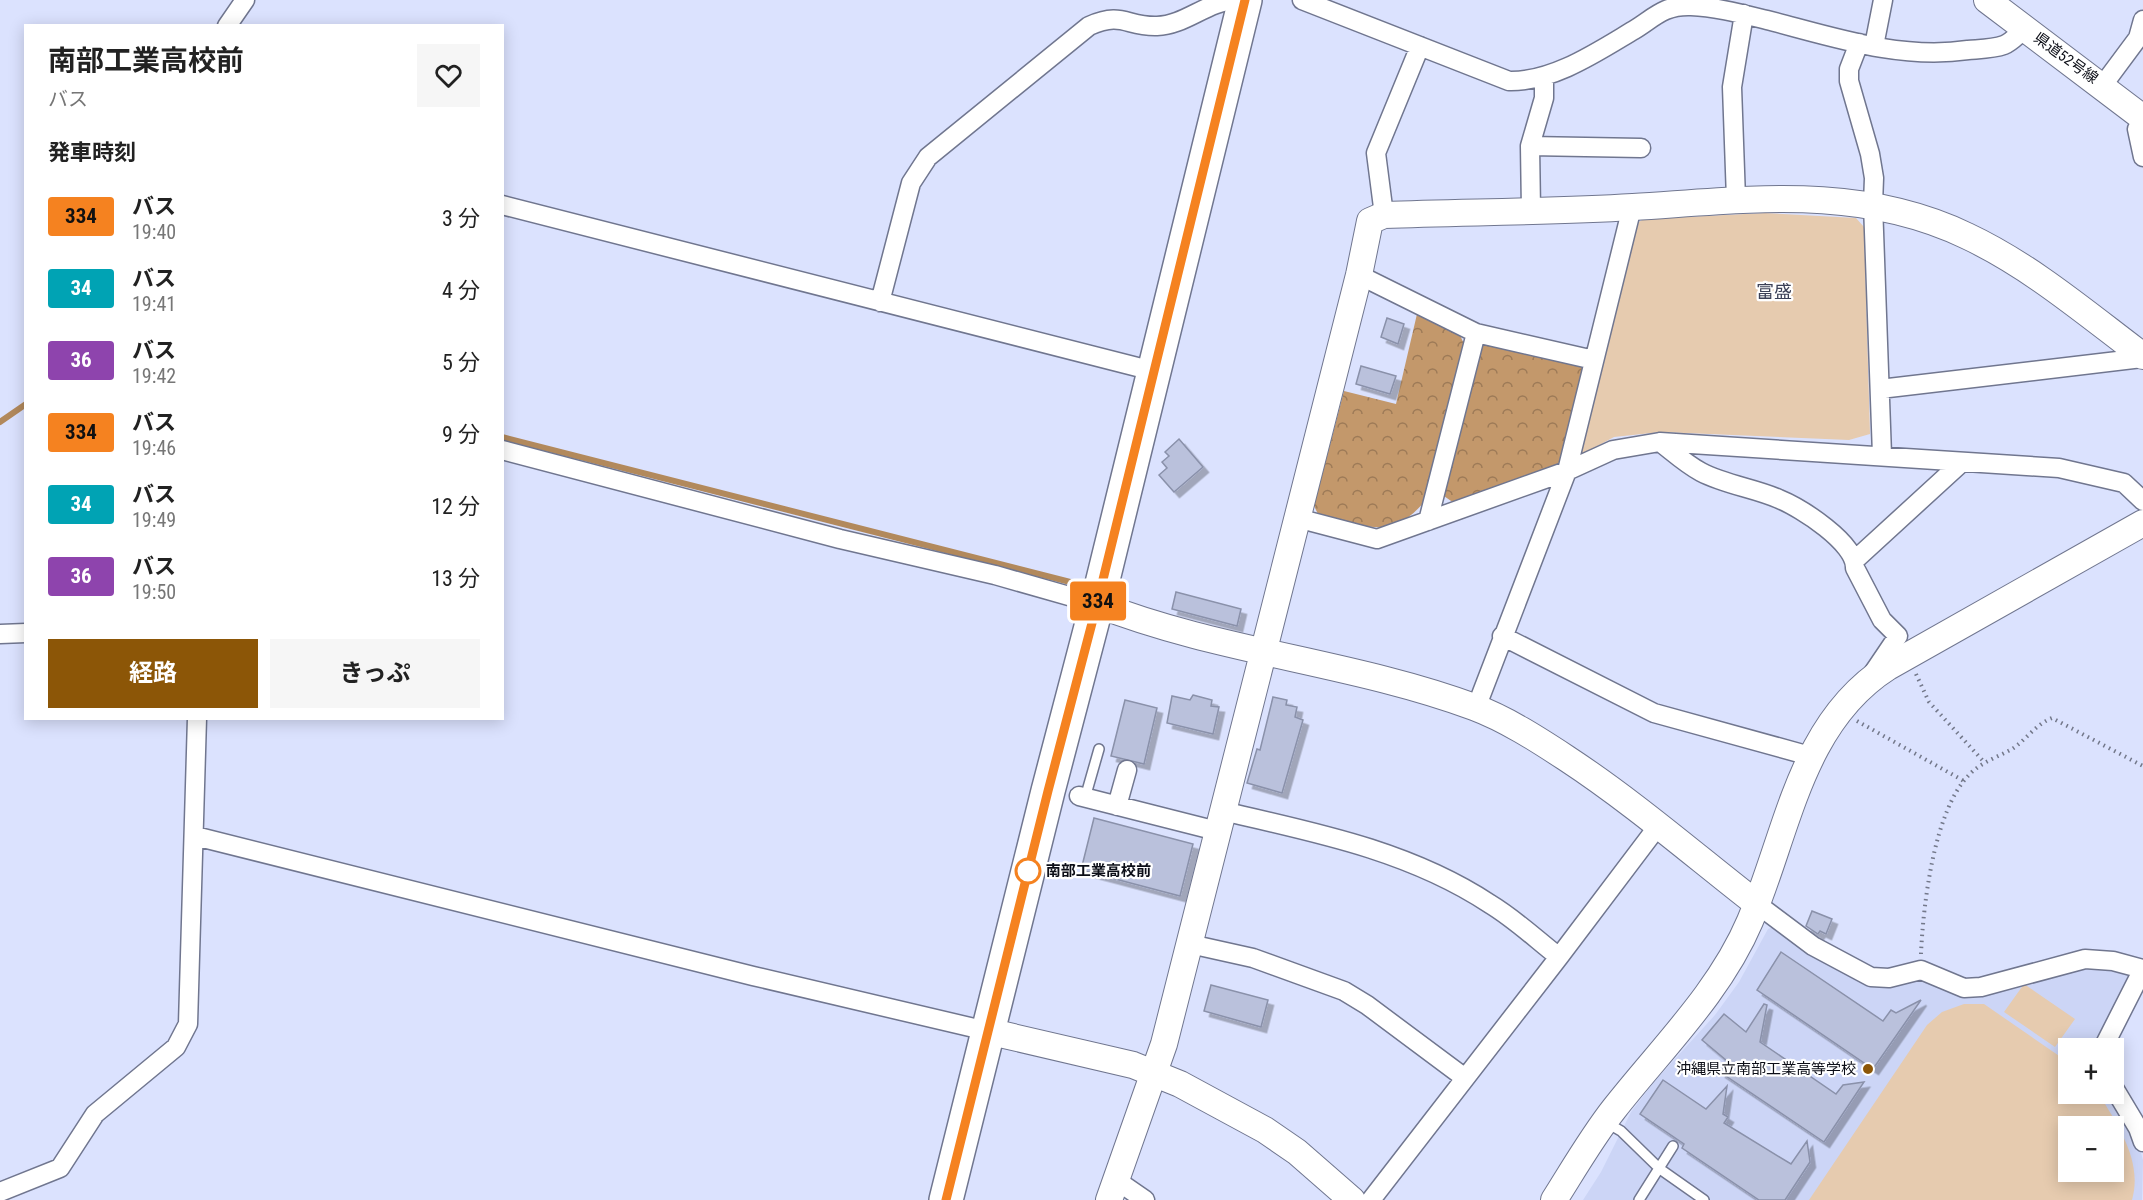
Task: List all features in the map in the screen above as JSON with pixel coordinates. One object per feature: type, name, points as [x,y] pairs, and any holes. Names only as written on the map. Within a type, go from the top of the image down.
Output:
[{"type":"highway","points":[[946,1200],[1097,604],[1245,0]]},
{"type":"street","points":[[228,24],[245,0]]},
{"type":"street","points":[[880,302],[911,183],[928,157],[1089,26],[1108,18],[1156,26],[1179,22],[1221,1],[1236,0]]},
{"type":"street","points":[[1302,0],[1333,6],[1420,46],[1509,81],[1528,81],[1544,76],[1618,40],[1652,20],[1659,5],[1692,6],[1744,15],[1914,53],[1942,54],[2006,44],[2026,28]]},
{"type":"street","points":[[1882,455],[1874,178],[1870,154],[1850,81],[1850,69],[1866,44],[1883,0]]},
{"type":"street","name":"県道52号線","points":[[1987,0],[2103,85],[2143,119]]},
{"type":"street","points":[[1736,199],[1732,87],[1744,15]]},
{"type":"street","points":[[2103,85],[2138,38],[2143,20]]},
{"type":"street","points":[[1384,215],[1376,153],[1420,46]]},
{"type":"street","points":[[1531,210],[1530,146],[1544,98],[1544,76]]},
{"type":"street","points":[[2143,119],[2137,129],[2143,157]]},
{"type":"street","points":[[1530,146],[1641,148]]},
{"type":"street","points":[[1145,1200],[1113,1190],[1156,1073],[1359,275],[1370,220],[1384,215],[1632,207],[1736,199],[1801,199],[1873,204],[1966,235],[2000,254],[2143,357]]},
{"type":"street","points":[[504,206],[1153,371]]},
{"type":"street","points":[[1476,708],[1567,471],[1632,207]]},
{"type":"street","points":[[1359,275],[1476,333],[1594,360]]},
{"type":"street","points":[[1428,521],[1476,333]]},
{"type":"street","points":[[1880,389],[2143,357]]},
{"type":"street","points":[[1297,518],[1377,539],[1567,471],[1613,450],[1659,442],[2059,468],[2124,483],[2143,501]]},
{"type":"street","points":[[1554,1200],[1605,1122],[1719,977],[1757,904],[1810,756],[1839,711],[1869,679],[1898,636],[1877,612],[1855,568],[1855,560],[1844,543],[1801,511],[1780,499],[1718,480],[1698,470],[1659,442]]},
{"type":"street","points":[[504,451],[829,537],[995,575],[1097,604],[1121,614],[1374,677],[1476,708],[1537,739],[1598,779],[1813,946],[1872,978],[1889,978],[1921,970],[1964,988],[1981,987],[2085,960],[2113,961],[2143,969],[2108,1038]]},
{"type":"street","points":[[1855,560],[1961,463]]},
{"type":"street","points":[[1869,679],[2143,523]]},
{"type":"street","points":[[0,634],[24,633]]},
{"type":"street","points":[[1502,636],[1654,713],[1810,756]]},
{"type":"street","points":[[0,1192],[60,1168],[95,1114],[176,1047],[188,1024],[190,881],[195,836],[197,720]]},
{"type":"street","points":[[1117,806],[1127,770]]},
{"type":"street","points":[[1082,797],[1117,806],[1341,839],[1376,849],[1433,873],[1490,903],[1559,957]]},
{"type":"street","points":[[1371,1200],[1658,826]]},
{"type":"street","points":[[195,836],[741,973],[1156,1073],[1230,1109],[1265,1130],[1297,1152],[1352,1200]]},
{"type":"street","points":[[1190,944],[1253,958],[1344,991],[1367,1005],[1465,1078]]},
{"type":"street","points":[[2124,1104],[2138,1128],[2143,1142]]},
{"type":"lane","points":[[1082,797],[1099,749]]},
{"type":"lane","points":[[1605,1122],[1621,1131],[1660,1169],[1704,1200]]},
{"type":"lane","points":[[1639,1200],[1673,1146]]},
{"type":"path","points":[[1911,656],[1929,702],[1985,763]]},
{"type":"path","points":[[1839,711],[1964,781]]},
{"type":"path","points":[[1921,970],[1928,898],[1937,840],[1947,810],[1964,781],[1985,763],[2013,748],[2045,721],[2052,718],[2143,766]]},
{"type":"shaded area","points":[[1765,213],[1856,218],[1864,227],[1870,434],[1849,440],[1661,432],[1614,437],[1579,456],[1635,224],[1644,219]]},
{"type":"shaded area","name":"沖縄県立南部工業高等学校","points":[[1776,926],[1809,953],[1938,986],[2085,965],[2127,972],[2130,978],[2101,1038],[2058,1038],[2058,1104],[2116,1104],[2122,1116],[2058,1116],[2058,1182],[2124,1182],[2124,1119],[2139,1146],[2143,1160],[2142,1200],[1583,1200],[1601,1172],[1631,1112],[1654,1082],[1715,1015],[1739,982],[1768,929]]},
{"type":"shaded area","points":[[2024,984],[2075,1019],[2061,1038],[2058,1038],[2055,1047],[2004,1012]]},
{"type":"shaded area","points":[[1964,1004],[1984,1004],[2058,1055],[2058,1104],[2105,1104],[2112,1116],[2058,1116],[2058,1182],[2124,1182],[2124,1138],[2134,1171],[2135,1186],[2132,1200],[1809,1200],[1927,1025],[1942,1012]]},
{"type":"green space","points":[[1417,314],[1460,335],[1464,344],[1424,502],[1400,522],[1388,526],[1362,526],[1318,514],[1314,506],[1344,391],[1396,404]]},
{"type":"green space","points":[[1485,342],[1579,363],[1584,370],[1564,455],[1557,465],[1454,503],[1441,494],[1480,346]]},
{"type":"building","points":[[1387,318],[1404,324],[1398,344],[1381,337]]},
{"type":"building","points":[[1361,366],[1396,376],[1390,394],[1356,384]]},
{"type":"building","points":[[1179,439],[1203,467],[1174,492],[1159,475],[1167,468],[1162,462],[1169,456],[1165,452]]},
{"type":"building","points":[[1176,592],[1241,609],[1237,626],[1172,609]]},
{"type":"building","points":[[1193,695],[1212,700],[1211,706],[1219,707],[1213,734],[1167,723],[1172,696],[1190,700]]},
{"type":"building","points":[[1273,697],[1287,700],[1286,705],[1297,707],[1295,717],[1303,720],[1282,793],[1247,783],[1257,749],[1260,750]]},
{"type":"building","points":[[1125,700],[1157,708],[1144,764],[1111,756]]},
{"type":"building","points":[[1094,818],[1193,844],[1180,896],[1081,870]]},
{"type":"building","points":[[1812,911],[1832,919],[1826,934],[1820,931],[1818,934],[1806,926]]},
{"type":"building","points":[[1781,952],[1883,1021],[1891,1010],[1896,1013],[1921,1000],[1873,1069],[1757,990]]},
{"type":"building","points":[[1211,985],[1268,1000],[1261,1027],[1204,1011]]},
{"type":"building","points":[[1764,1004],[1767,1005],[1760,1042],[1836,1094],[1843,1085],[1864,1082],[1824,1142],[1720,1072],[1727,1061],[1702,1040],[1724,1014],[1746,1032]]},
{"type":"building","points":[[1663,1080],[1706,1109],[1727,1086],[1723,1114],[1728,1117],[1724,1123],[1791,1164],[1807,1141],[1810,1162],[1785,1200],[1759,1200],[1682,1148],[1684,1144],[1640,1114]]},
{"type":"waterway","points":[[0,422],[24,405]]},
{"type":"waterway","points":[[504,438],[1078,584]]},
{"type":"bus line","name":"334","points":[[946,1200],[1097,604],[1245,0]]},
{"type":"place","name":"南部工業高校前","points":[[1028,871]]},
{"type":"place","name":"沖縄県立南部工業高等学校","points":[[1868,1069]]},
{"type":"district","name":"富盛","points":[[1774,291]]}]
